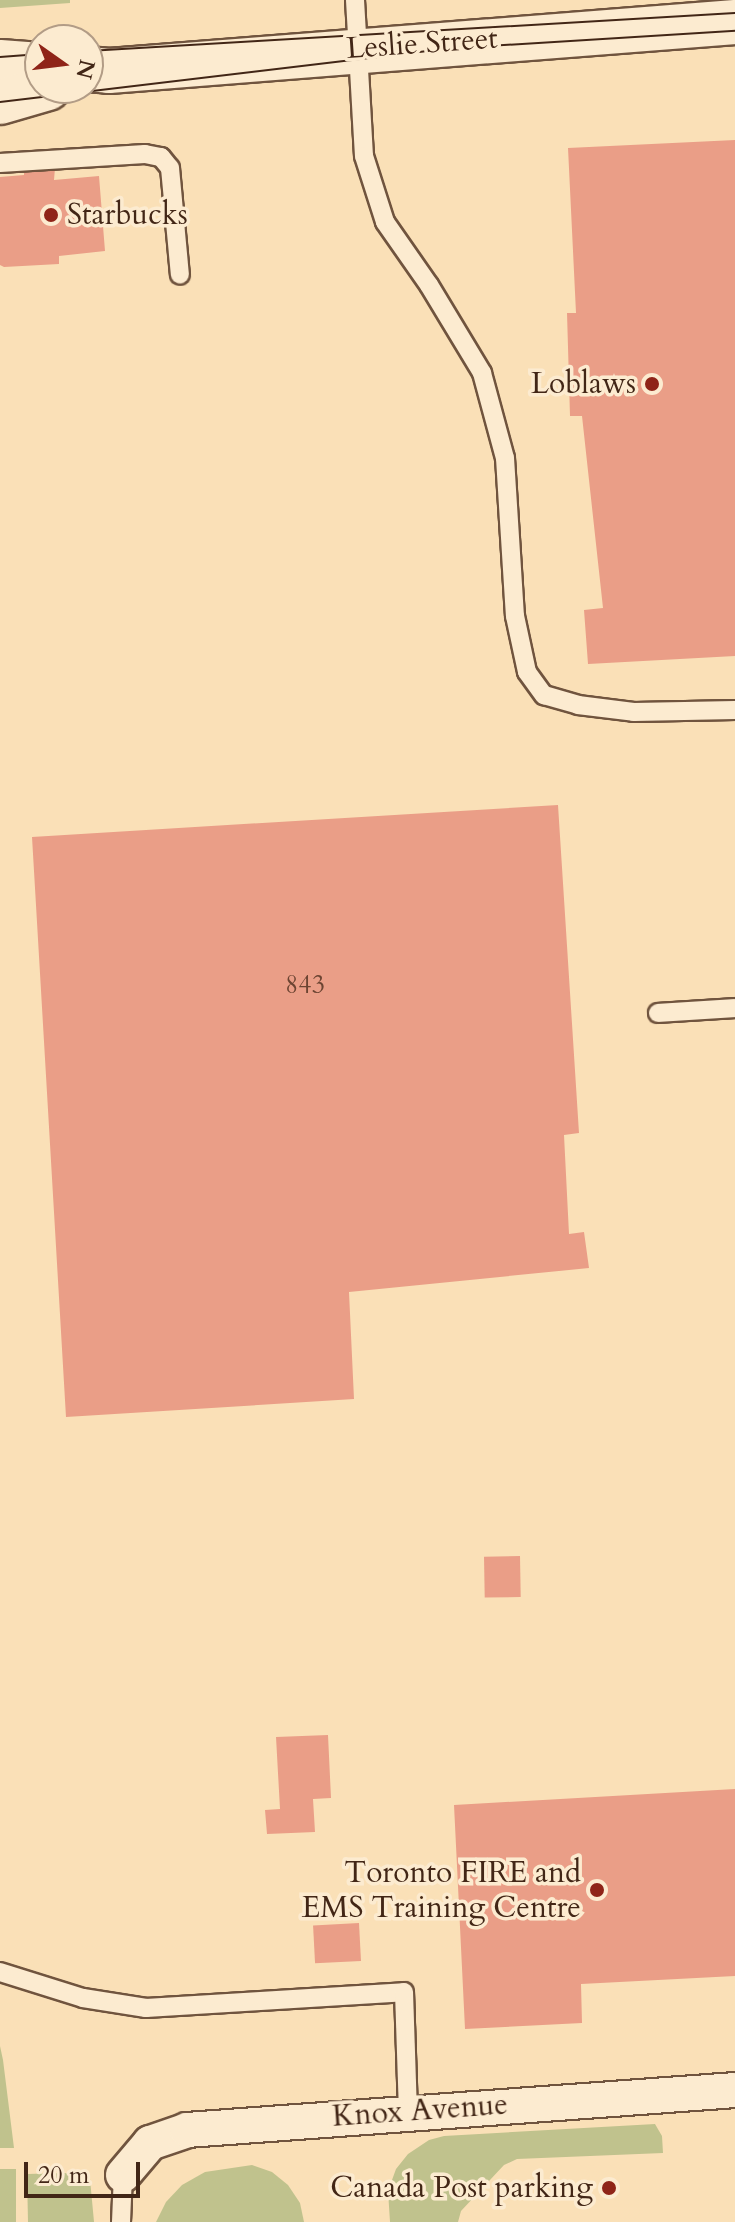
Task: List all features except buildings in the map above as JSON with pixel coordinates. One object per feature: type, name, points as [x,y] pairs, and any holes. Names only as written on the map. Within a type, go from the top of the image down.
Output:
[{"type":"main road","name":"Leslie Street","points":[[104,71],[358,49],[648,13],[735,22]]},
{"type":"main road","points":[[0,62],[24,64]]},
{"type":"main road","points":[[0,102],[24,95]]},
{"type":"street","name":"Knox Avenue","points":[[123,2175],[150,2143],[187,2130],[735,2090]]},
{"type":"lane","points":[[355,0],[364,156],[385,222],[429,285],[482,373],[505,458],[515,616],[527,672],[544,695],[578,705],[634,712],[735,710]]},
{"type":"lane","points":[[0,163],[145,154],[161,157],[170,168],[180,275]]},
{"type":"lane","points":[[658,1013],[735,1008]]},
{"type":"lane","points":[[0,1972],[83,1998],[146,2008],[404,1992],[408,2112]]},
{"type":"lane","points":[[121,2222],[123,2175]]},
{"type":"green space","points":[[0,0],[70,0],[70,3],[0,8]]},
{"type":"green space","points":[[0,2046],[3,2060],[14,2148],[0,2148]]},
{"type":"green space","points":[[655,2124],[662,2136],[663,2153],[517,2159],[504,2165],[461,2211],[458,2222],[390,2222],[388,2191],[396,2169],[408,2154],[429,2140],[444,2136]]},
{"type":"green space","points":[[252,2165],[272,2172],[288,2185],[300,2203],[304,2222],[156,2222],[166,2202],[182,2185],[205,2172]]},
{"type":"green space","points":[[0,2169],[16,2169],[16,2222],[0,2222]]},
{"type":"green space","points":[[65,2173],[90,2179],[94,2222],[28,2222],[27,2174]]},
{"type":"tram line","points":[[104,50],[735,13]]},
{"type":"tram line","points":[[0,102],[455,48],[735,31]]},
{"type":"tram line","points":[[0,57],[24,55]]},
{"type":"place","name":"Starbucks","points":[[51,215]]},
{"type":"place","name":"Loblaws","points":[[652,384]]},
{"type":"place","name":"Toronto FIRE and EMS Training Centre","points":[[597,1890]]},
{"type":"place","name":"Canada Post parking","points":[[609,2188]]}]
